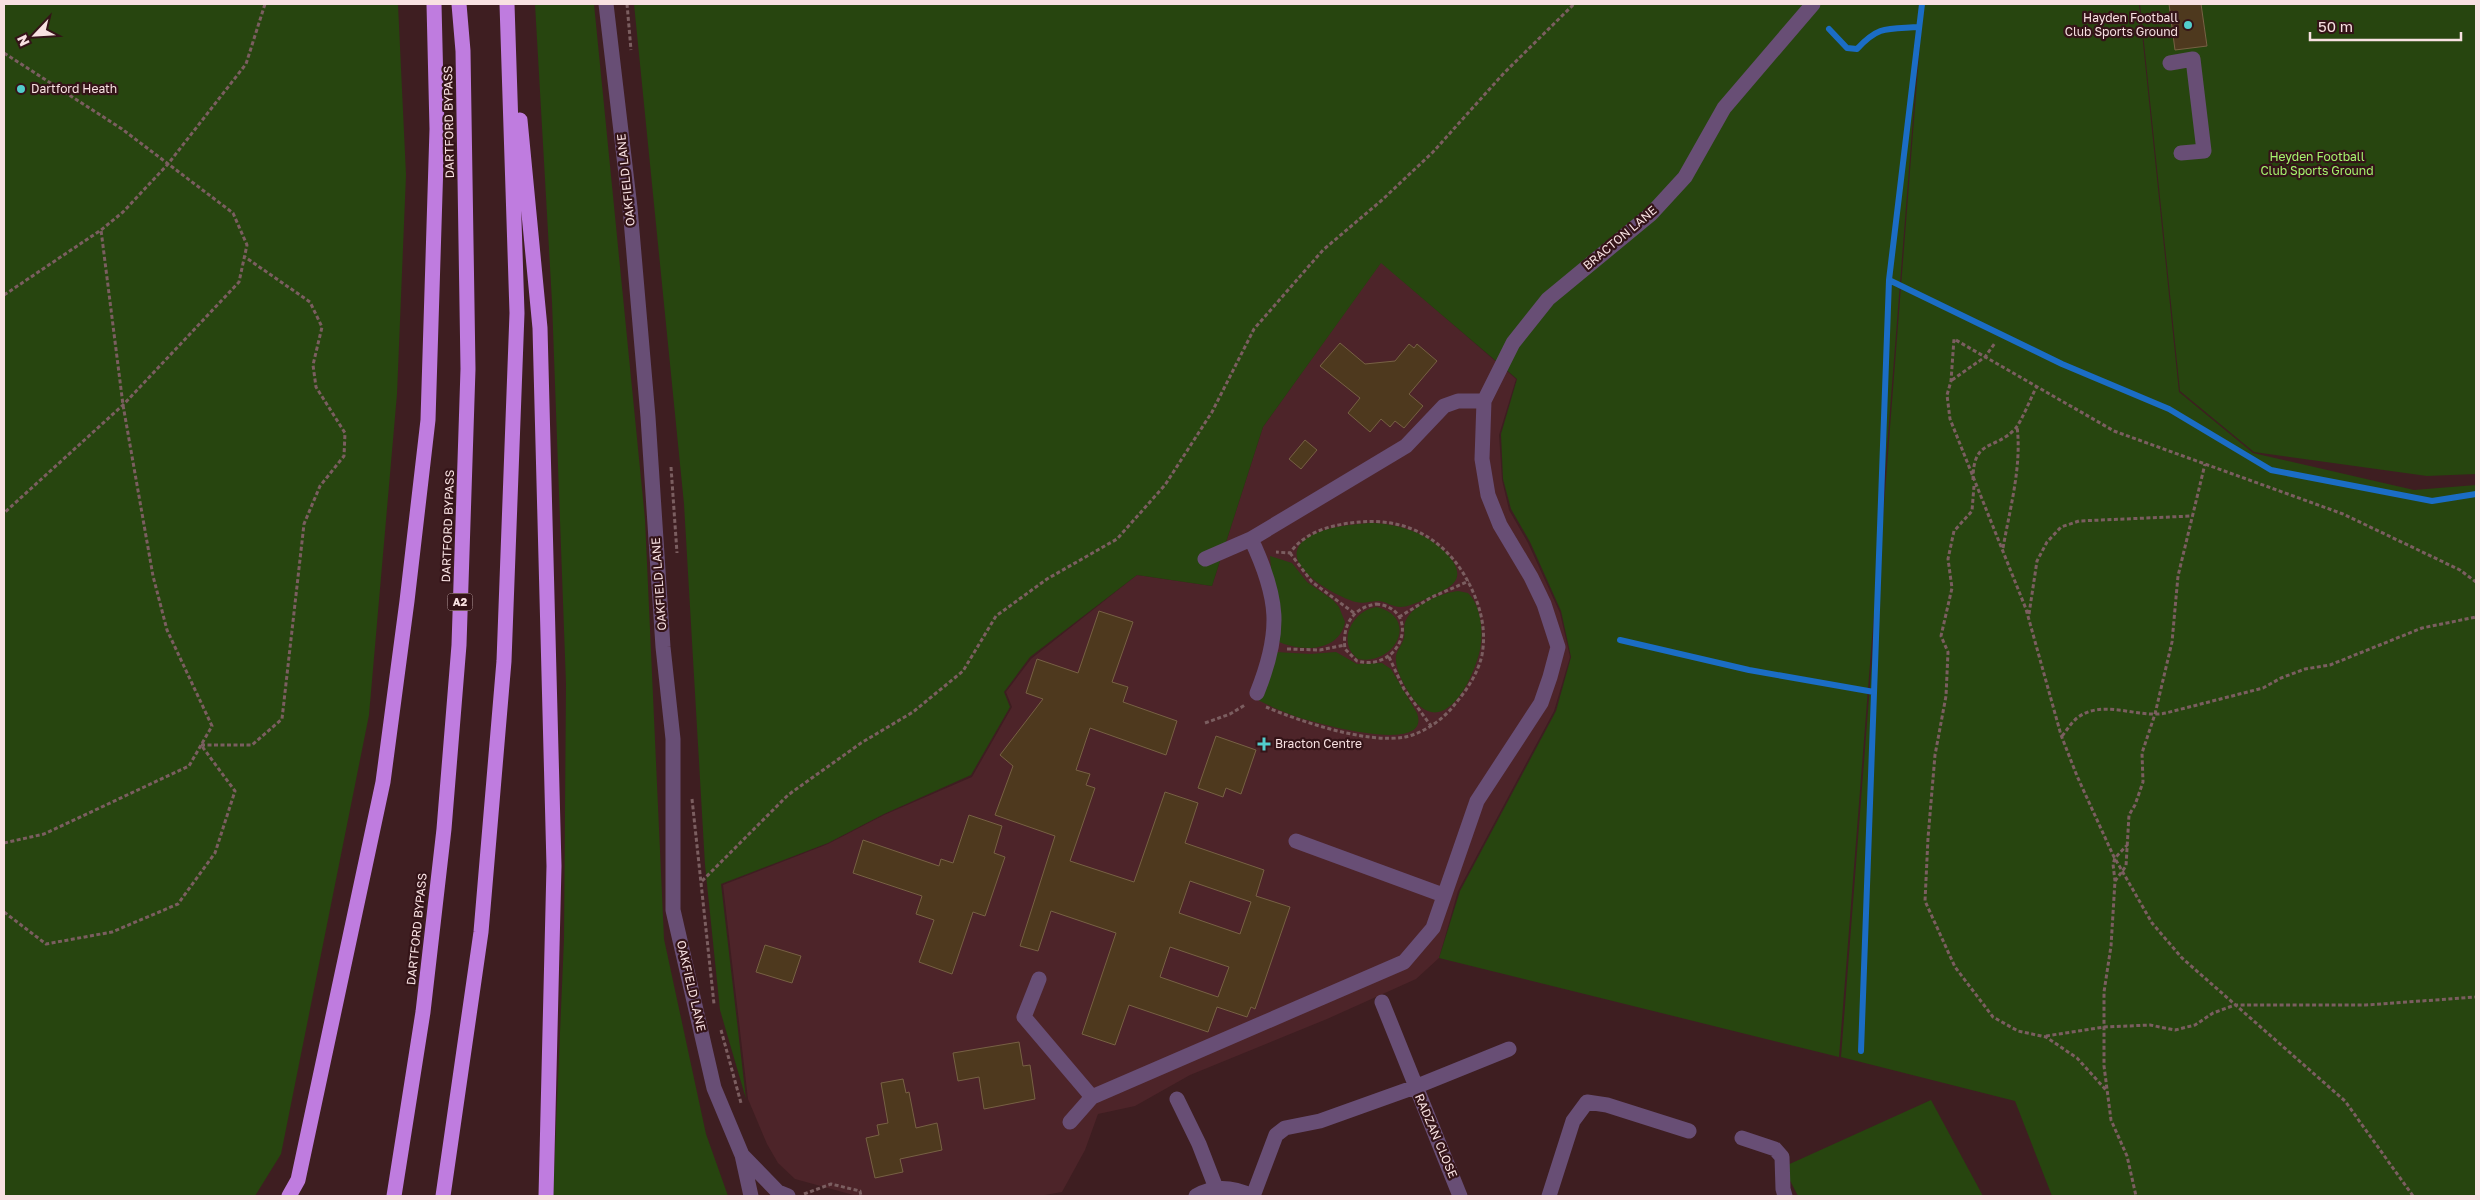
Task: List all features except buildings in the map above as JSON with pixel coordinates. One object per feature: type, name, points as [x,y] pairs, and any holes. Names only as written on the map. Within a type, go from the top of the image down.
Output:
[{"type":"highway","points":[[289,1196],[298,1180],[383,782],[407,601],[428,420],[437,129],[434,4]]},
{"type":"highway","name":"DARTFORD BYPASS","points":[[394,1196],[424,1012],[444,829],[458,645],[468,369],[463,51],[459,4]]},
{"type":"highway","points":[[443,1196],[481,932],[504,661],[517,313],[508,4]]},
{"type":"highway","points":[[508,4],[540,328],[554,866],[546,1196]]},
{"type":"street","name":"OAKFIELD LANE","points":[[606,4],[630,208],[648,417],[663,647],[672,739],[673,910],[714,1088],[742,1155],[751,1196]]},
{"type":"street","name":"BRACTON LANE","points":[[1484,401],[1513,343],[1548,299],[1651,214],[1684,177],[1724,108],[1813,4]]},
{"type":"street","points":[[2170,63],[2193,59],[2204,151],[2181,153]]},
{"type":"street","points":[[1070,1122],[1092,1097],[1404,962],[1432,928],[1477,801],[1541,703],[1558,647],[1544,604],[1500,526],[1488,495],[1482,458],[1484,401],[1458,400],[1444,406],[1406,446],[1254,544],[1205,559]]},
{"type":"street","points":[[1254,544],[1266,573],[1273,600],[1275,623],[1271,647],[1254,697]]},
{"type":"street","points":[[1296,841],[1443,895]]},
{"type":"street","points":[[1039,979],[1024,1017],[1092,1097]]},
{"type":"street","points":[[1196,1196],[1216,1188],[1223,1188],[1253,1196],[1276,1136],[1285,1128],[1320,1121],[1415,1088],[1382,1002]]},
{"type":"street","name":"RADZAN CLOSE","points":[[1460,1196],[1415,1088],[1509,1049]]},
{"type":"street","points":[[1177,1099],[1202,1152],[1216,1188]]},
{"type":"street","points":[[1549,1196],[1573,1121],[1587,1102],[1607,1105],[1689,1132]]},
{"type":"street","points":[[1742,1138],[1775,1149],[1782,1157],[1785,1196]]},
{"type":"street","name":"OAKFIELD LANE","points":[[742,1155],[778,1192],[792,1194]]},
{"type":"path","points":[[4,295],[101,230],[123,212],[168,164],[246,64],[265,4]]},
{"type":"path","points":[[627,4],[631,51]]},
{"type":"path","points":[[701,881],[788,795],[861,743],[913,712],[963,671],[996,616],[1047,579],[1117,539],[1165,485],[1212,412],[1254,330],[1323,250],[1382,200],[1433,152],[1504,73],[1574,4]]},
{"type":"path","points":[[4,53],[122,129],[233,213],[248,244],[239,282],[123,405],[4,513]]},
{"type":"path","points":[[4,843],[44,834],[189,766],[212,726],[167,630],[153,576],[123,405],[101,230]]},
{"type":"path","points":[[202,744],[252,745],[282,719],[304,524],[320,486],[344,456],[345,434],[316,386],[313,365],[322,327],[310,302],[245,258]]},
{"type":"path","points":[[2413,1196],[2344,1101],[2182,958],[2152,923],[2115,858],[2076,776],[2062,736],[2028,617],[2003,548],[1974,482],[1950,419],[1947,395],[1951,381],[1954,339],[2114,431],[2343,514],[2460,570],[2476,582]]},
{"type":"path","points":[[1951,381],[1986,357],[1995,344]]},
{"type":"path","points":[[2037,386],[2014,430],[1980,450],[1974,465],[1975,498],[1972,511],[1954,531],[1948,559],[1952,588],[1941,636],[1948,652],[1946,696],[1935,755],[1925,901],[1955,967],[1993,1017],[2018,1031],[2046,1036],[2104,1027],[2150,1024],[2175,1030],[2195,1025],[2213,1013],[2235,1004],[2366,1004],[2476,997]]},
{"type":"path","points":[[2003,548],[2017,469],[2019,440],[2017,425]]},
{"type":"path","points":[[670,464],[677,560]]},
{"type":"path","points":[[2115,882],[2123,872],[2128,844],[2129,815],[2135,804],[2142,782],[2142,753],[2154,716],[2172,642],[2178,576],[2205,464]]},
{"type":"path","points":[[2028,617],[2037,561],[2047,542],[2061,527],[2079,521],[2192,516]]},
{"type":"path","points":[[1264,706],[1311,724],[1375,737],[1407,737],[1431,726],[1444,716],[1462,696],[1482,656],[1483,623],[1469,581],[1461,567],[1446,549],[1422,533],[1392,522],[1366,521],[1334,526],[1306,537],[1290,553]]},
{"type":"path","points":[[1254,544],[1290,553],[1312,582],[1354,613]]},
{"type":"path","points":[[1399,617],[1432,597],[1469,581]]},
{"type":"path","points":[[1380,604],[1393,611],[1399,617],[1402,634],[1398,646],[1389,657],[1372,662],[1359,662],[1348,655],[1345,645],[1346,630],[1354,613],[1371,605],[1380,604]]},
{"type":"path","points":[[2062,736],[2076,719],[2087,712],[2124,711],[2154,716],[2262,688],[2304,669],[2330,666],[2422,628],[2476,617]]},
{"type":"path","points":[[1271,647],[1308,651],[1345,645]]},
{"type":"path","points":[[1389,657],[1404,689],[1431,726]]},
{"type":"path","points":[[1205,724],[1235,712],[1254,697]]},
{"type":"path","points":[[4,912],[46,944],[112,932],[178,904],[215,853],[235,791],[202,744]]},
{"type":"path","points":[[692,793],[715,1010]]},
{"type":"path","points":[[2128,844],[2115,858],[2113,864],[2115,882],[2111,946],[2104,992],[2104,1027],[2106,1090],[2111,1120],[2127,1156],[2134,1179],[2136,1196]]},
{"type":"path","points":[[720,1028],[743,1110]]},
{"type":"path","points":[[2046,1036],[2077,1058],[2106,1090]]},
{"type":"path","points":[[792,1194],[806,1195],[831,1184],[860,1191],[861,1196]]},
{"type":"shaded area","name":"Bracton Centre","points":[[1381,262],[1516,379],[1499,435],[1502,480],[1509,510],[1528,543],[1560,613],[1570,657],[1554,711],[1458,891],[1439,958],[1416,979],[1327,1019],[1190,1075],[1135,1106],[1098,1114],[1085,1150],[1062,1192],[1039,1196],[857,1196],[795,1179],[778,1163],[767,1144],[748,1099],[723,885],[828,844],[884,815],[972,777],[1012,707],[1006,692],[1031,659],[1137,575],[1212,586],[1263,427]]},
{"type":"green space","points":[[4,4],[398,4],[406,175],[397,394],[369,715],[281,1154],[255,1196],[4,1196]]},
{"type":"green space","points":[[535,4],[594,4],[645,519],[664,939],[706,1134],[728,1196],[553,1196],[564,939],[566,684],[552,302]]},
{"type":"green space","points":[[634,4],[1922,4],[1839,1057],[1439,958],[1460,891],[1556,711],[1571,657],[1561,611],[1530,542],[1511,509],[1503,479],[1501,434],[1517,379],[1381,263],[1263,427],[1212,586],[1137,575],[1030,657],[1004,692],[1010,707],[971,775],[884,814],[828,843],[721,884],[746,1099],[720,1010],[705,865],[684,504]]},
{"type":"green space","points":[[1923,4],[2139,4],[2179,392],[2253,453],[2414,490],[2476,485],[2476,1196],[2052,1196],[2015,1101],[1841,1057]]},
{"type":"green space","name":"Heyden Football Club Sports Ground","points":[[2140,4],[2476,4],[2476,474],[2427,476],[2254,452],[2180,391]]},
{"type":"green space","points":[[1369,523],[1401,527],[1432,541],[1454,563],[1457,571],[1456,580],[1439,593],[1406,606],[1395,606],[1379,601],[1359,603],[1337,594],[1314,580],[1298,562],[1297,552],[1301,543],[1315,533],[1333,528]]},
{"type":"green space","points":[[1270,556],[1292,563],[1307,582],[1333,600],[1339,607],[1345,622],[1335,640],[1327,645],[1307,648],[1286,645],[1277,641]]},
{"type":"green space","points":[[1458,591],[1468,593],[1476,605],[1481,622],[1481,647],[1468,683],[1460,696],[1450,706],[1440,712],[1429,712],[1418,704],[1406,688],[1397,669],[1396,656],[1404,638],[1405,622],[1410,614],[1421,604],[1429,600]]},
{"type":"green space","points":[[1377,607],[1390,613],[1397,621],[1400,630],[1398,640],[1392,649],[1383,655],[1371,659],[1358,659],[1351,652],[1348,644],[1350,627],[1361,614]]},
{"type":"green space","points":[[1276,652],[1310,654],[1336,652],[1357,664],[1382,663],[1391,669],[1417,713],[1417,726],[1407,733],[1390,735],[1346,730],[1297,717],[1258,700]]},
{"type":"green space","points":[[1931,1100],[1983,1196],[1798,1196],[1783,1167]]},
{"type":"waterway","points":[[1922,4],[1889,280],[2062,364],[2169,409],[2271,470],[2432,501],[2476,494]]},
{"type":"waterway","points":[[1829,29],[1847,48],[1857,49],[1878,32],[1919,27]]},
{"type":"waterway","points":[[1861,1051],[1889,280]]},
{"type":"waterway","points":[[1620,640],[1749,670],[1874,692]]},
{"type":"place","name":"Hayden Football Club Sports Ground","points":[[2188,25]]},
{"type":"place","name":"Dartford Heath","points":[[21,89]]},
{"type":"place","name":"Bracton Centre","points":[[1264,744]]}]
